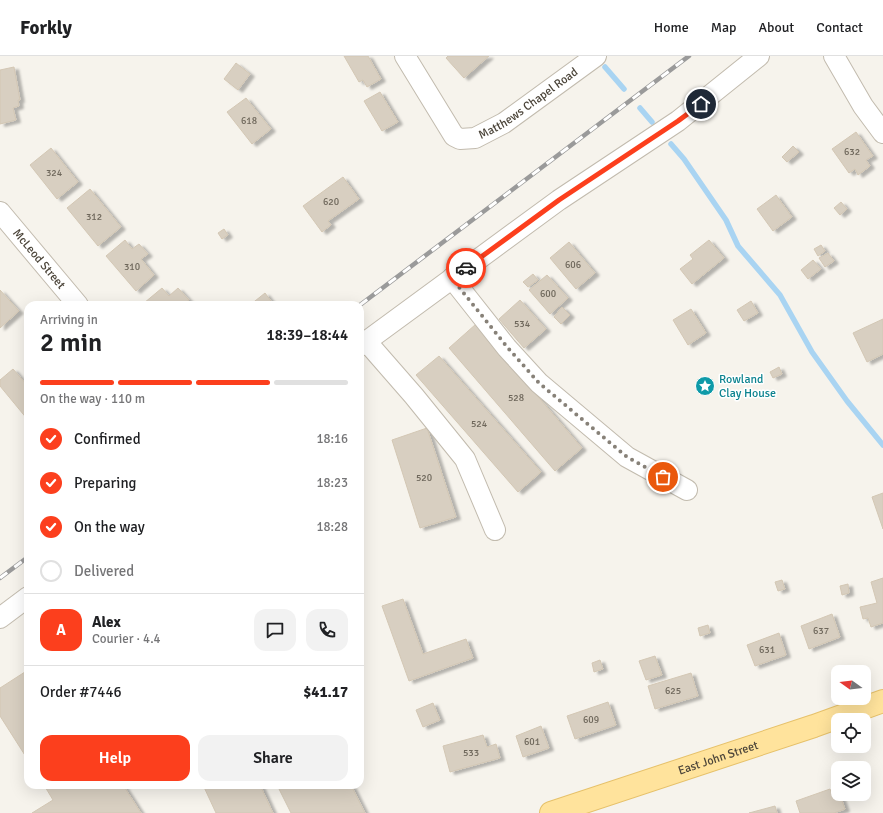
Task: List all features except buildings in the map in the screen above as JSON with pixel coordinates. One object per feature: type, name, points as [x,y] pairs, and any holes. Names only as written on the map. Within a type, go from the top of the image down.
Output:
[{"type":"main road","name":"East John Street","points":[[551,813],[814,726],[883,700]]},
{"type":"street","name":"Matthews Chapel Road","points":[[405,56],[454,136],[460,139],[468,139],[482,135],[504,123],[596,56]]},
{"type":"street","points":[[364,342],[559,200],[678,121],[759,56]]},
{"type":"street","points":[[834,56],[863,106],[883,133]]},
{"type":"street","name":"McLeod Street","points":[[0,212],[75,301]]},
{"type":"street","points":[[453,276],[458,286],[508,348],[539,383],[627,457],[687,490]]},
{"type":"street","points":[[364,344],[414,396],[465,459],[495,530]]},
{"type":"street","points":[[0,618],[24,600]]},
{"type":"waterway","points":[[605,67],[624,89]]},
{"type":"waterway","points":[[640,108],[652,122]]},
{"type":"waterway","points":[[671,144],[684,159],[726,220],[738,246],[780,295],[812,352],[847,401],[883,445]]},
{"type":"railway","points":[[364,302],[689,56]]},
{"type":"railway","points":[[0,578],[24,560]]},
{"type":"way so far","points":[[466,268],[453,276],[458,286],[508,348],[539,383],[627,457],[663,477]]},
{"type":"place","name":"Rowland Clay House","points":[[705,386]]},
{"type":"route","points":[[466,268],[559,200],[608,169],[701,104]]}]
